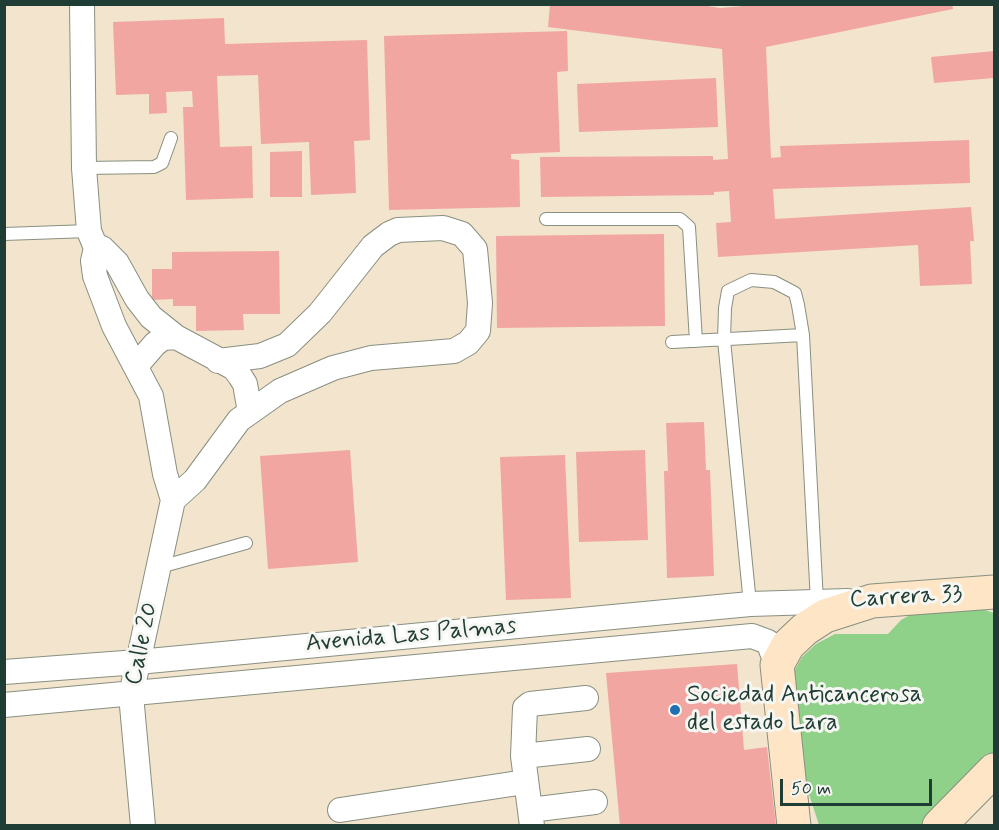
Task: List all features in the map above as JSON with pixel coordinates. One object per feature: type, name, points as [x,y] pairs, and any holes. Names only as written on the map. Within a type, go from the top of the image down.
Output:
[{"type":"main road","name":"Carrera 33","points":[[777,665],[788,645],[805,628],[825,616],[872,601],[994,592]]},
{"type":"main road","points":[[777,665],[794,825]]},
{"type":"main road","points":[[939,825],[994,770]]},
{"type":"street","points":[[82,4],[84,168],[95,276],[114,326],[151,396],[165,474],[173,501],[195,480],[238,420],[280,391],[333,368],[371,358],[454,351],[468,343],[478,331],[480,303],[475,249],[462,234],[443,228],[398,230],[373,246],[320,313],[287,345],[260,356],[218,361]]},
{"type":"street","points":[[93,239],[113,258],[137,299],[151,317],[176,337],[234,368],[245,384],[250,412]]},
{"type":"street","points":[[136,366],[155,344],[164,338],[176,337]]},
{"type":"street","name":"Calle 20","points":[[143,825],[131,695],[173,501]]},
{"type":"street","name":"Carrera 33","points":[[817,602],[872,601]]},
{"type":"street","name":"Avenida Las Palmas","points":[[4,672],[138,662],[750,604],[817,602]]},
{"type":"street","name":"Avenida Las Palmas","points":[[4,705],[752,636],[768,642],[777,665]]},
{"type":"street","points":[[586,698],[527,706],[523,756],[525,782],[531,818],[596,802]]},
{"type":"street","points":[[523,756],[588,749]]},
{"type":"street","points":[[340,810],[525,782]]},
{"type":"lane","points":[[84,168],[154,167],[162,163],[171,138]]},
{"type":"lane","points":[[546,219],[680,219],[689,227],[696,341]]},
{"type":"lane","points":[[4,234],[93,239]]},
{"type":"lane","points":[[750,604],[724,340],[728,291],[751,280],[774,282],[795,293],[803,335],[817,602]]},
{"type":"lane","points":[[672,342],[803,335]]},
{"type":"lane","points":[[160,567],[246,543]]},
{"type":"green space","points":[[982,609],[994,613],[994,753],[933,825],[819,825],[804,779],[792,675],[802,657],[816,644],[835,634],[888,634],[901,620],[914,613]]},
{"type":"building","points":[[550,4],[696,4],[720,8],[767,4],[952,4],[953,9],[766,47],[771,158],[781,157],[780,146],[969,140],[970,183],[773,189],[775,219],[971,207],[974,241],[970,241],[972,284],[920,286],[918,245],[718,257],[716,223],[731,222],[729,191],[714,192],[714,195],[541,197],[540,157],[713,156],[713,160],[728,159],[722,49],[548,27]]},
{"type":"building","points":[[224,18],[225,44],[367,40],[370,140],[354,141],[356,193],[311,195],[309,142],[261,144],[258,75],[217,76],[220,147],[252,146],[253,198],[186,200],[183,107],[193,107],[192,91],[166,92],[167,113],[149,114],[149,94],[116,95],[113,22]]},
{"type":"building","points":[[567,31],[568,71],[557,72],[560,152],[511,154],[511,159],[519,160],[520,207],[389,210],[384,36]]},
{"type":"building","points":[[994,51],[994,78],[934,83],[931,57]]},
{"type":"building","points":[[716,78],[718,127],[579,132],[577,84]]},
{"type":"building","points":[[302,151],[302,197],[270,197],[270,152]]},
{"type":"building","points":[[664,234],[665,326],[497,328],[496,236]]},
{"type":"building","points":[[279,251],[280,314],[243,314],[244,330],[196,331],[196,306],[173,306],[173,299],[152,300],[152,269],[172,269],[172,252]]},
{"type":"building","points":[[704,422],[706,470],[710,470],[714,576],[667,578],[664,471],[668,471],[666,423]]},
{"type":"building","points":[[350,450],[358,562],[268,569],[260,456]]},
{"type":"building","points":[[645,450],[648,540],[579,542],[576,452]]},
{"type":"building","points":[[565,455],[571,598],[506,600],[500,457]]},
{"type":"building","name":"Sociedad Anticancerosa del estado Lara","points":[[737,664],[744,750],[767,747],[776,826],[620,826],[606,673]]},
{"type":"place","name":"Sociedad Anticancerosa del estado Lara","points":[[675,710]]}]
